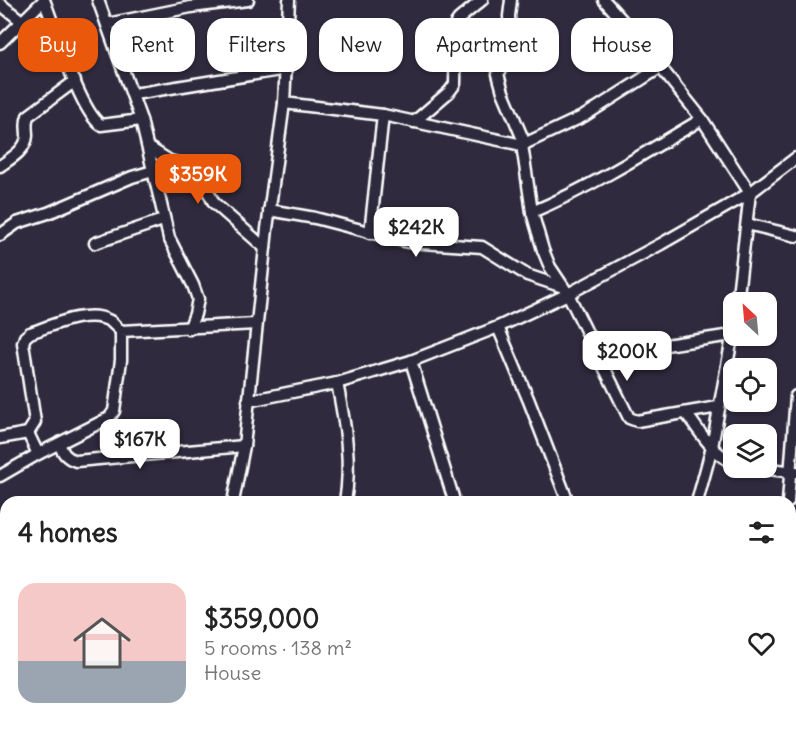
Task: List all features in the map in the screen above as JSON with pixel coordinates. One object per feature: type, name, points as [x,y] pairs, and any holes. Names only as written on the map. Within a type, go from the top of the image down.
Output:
[{"type":"street","points":[[27,18],[44,0],[75,81],[91,116],[101,125],[141,120]]},
{"type":"street","points":[[98,0],[134,94],[168,238],[198,299],[189,329]]},
{"type":"street","points":[[107,24],[191,7],[248,0]]},
{"type":"street","points":[[283,0],[289,0],[288,18]]},
{"type":"street","points":[[414,122],[455,84],[456,23],[482,0]]},
{"type":"street","points":[[511,0],[511,54],[498,74],[524,144],[532,212],[550,267],[566,291],[603,362],[623,408],[633,421],[718,407]]},
{"type":"street","points":[[603,0],[619,18]]},
{"type":"street","points":[[0,4],[18,18]]},
{"type":"street","points":[[0,44],[18,27]]},
{"type":"street","points":[[134,94],[268,72]]},
{"type":"street","points":[[234,496],[244,446],[286,72]]},
{"type":"street","points":[[284,103],[383,115],[524,144],[584,116],[653,72]]},
{"type":"street","points":[[665,72],[702,119],[750,193],[738,292]]},
{"type":"street","points":[[0,166],[21,150],[27,140],[25,124],[28,116],[75,81]]},
{"type":"street","points":[[370,233],[383,115]]},
{"type":"street","points":[[532,212],[610,173],[702,119]]},
{"type":"street","points":[[148,147],[170,161],[190,166],[196,170],[214,203],[265,248]]},
{"type":"street","points":[[248,401],[337,383],[411,361],[498,327],[661,244],[750,193],[796,158]]},
{"type":"street","points":[[0,235],[17,223],[48,213],[132,177],[153,171]]},
{"type":"street","points":[[269,210],[315,218],[408,242],[482,247],[527,275],[566,291]]},
{"type":"street","points":[[95,243],[164,219]]},
{"type":"street","points":[[747,224],[796,236]]},
{"type":"street","points":[[0,438],[28,433],[35,422],[23,343],[25,337],[30,333],[71,319],[95,316],[109,321],[121,331],[256,324]]},
{"type":"street","points":[[498,327],[566,496]]},
{"type":"street","points":[[0,476],[38,454],[103,422],[114,411],[121,360],[121,331]]},
{"type":"street","points":[[603,362],[659,346],[723,333]]},
{"type":"street","points":[[699,496],[712,447],[731,346]]},
{"type":"street","points":[[411,361],[453,496]]},
{"type":"street","points":[[337,383],[348,457],[345,496]]},
{"type":"street","points":[[789,496],[793,472],[796,396]]},
{"type":"street","points":[[686,413],[723,458]]},
{"type":"street","points":[[28,433],[38,454]]},
{"type":"street","points":[[59,444],[69,459],[76,461],[244,446]]},
{"type":"street","points":[[777,470],[793,472]]}]
